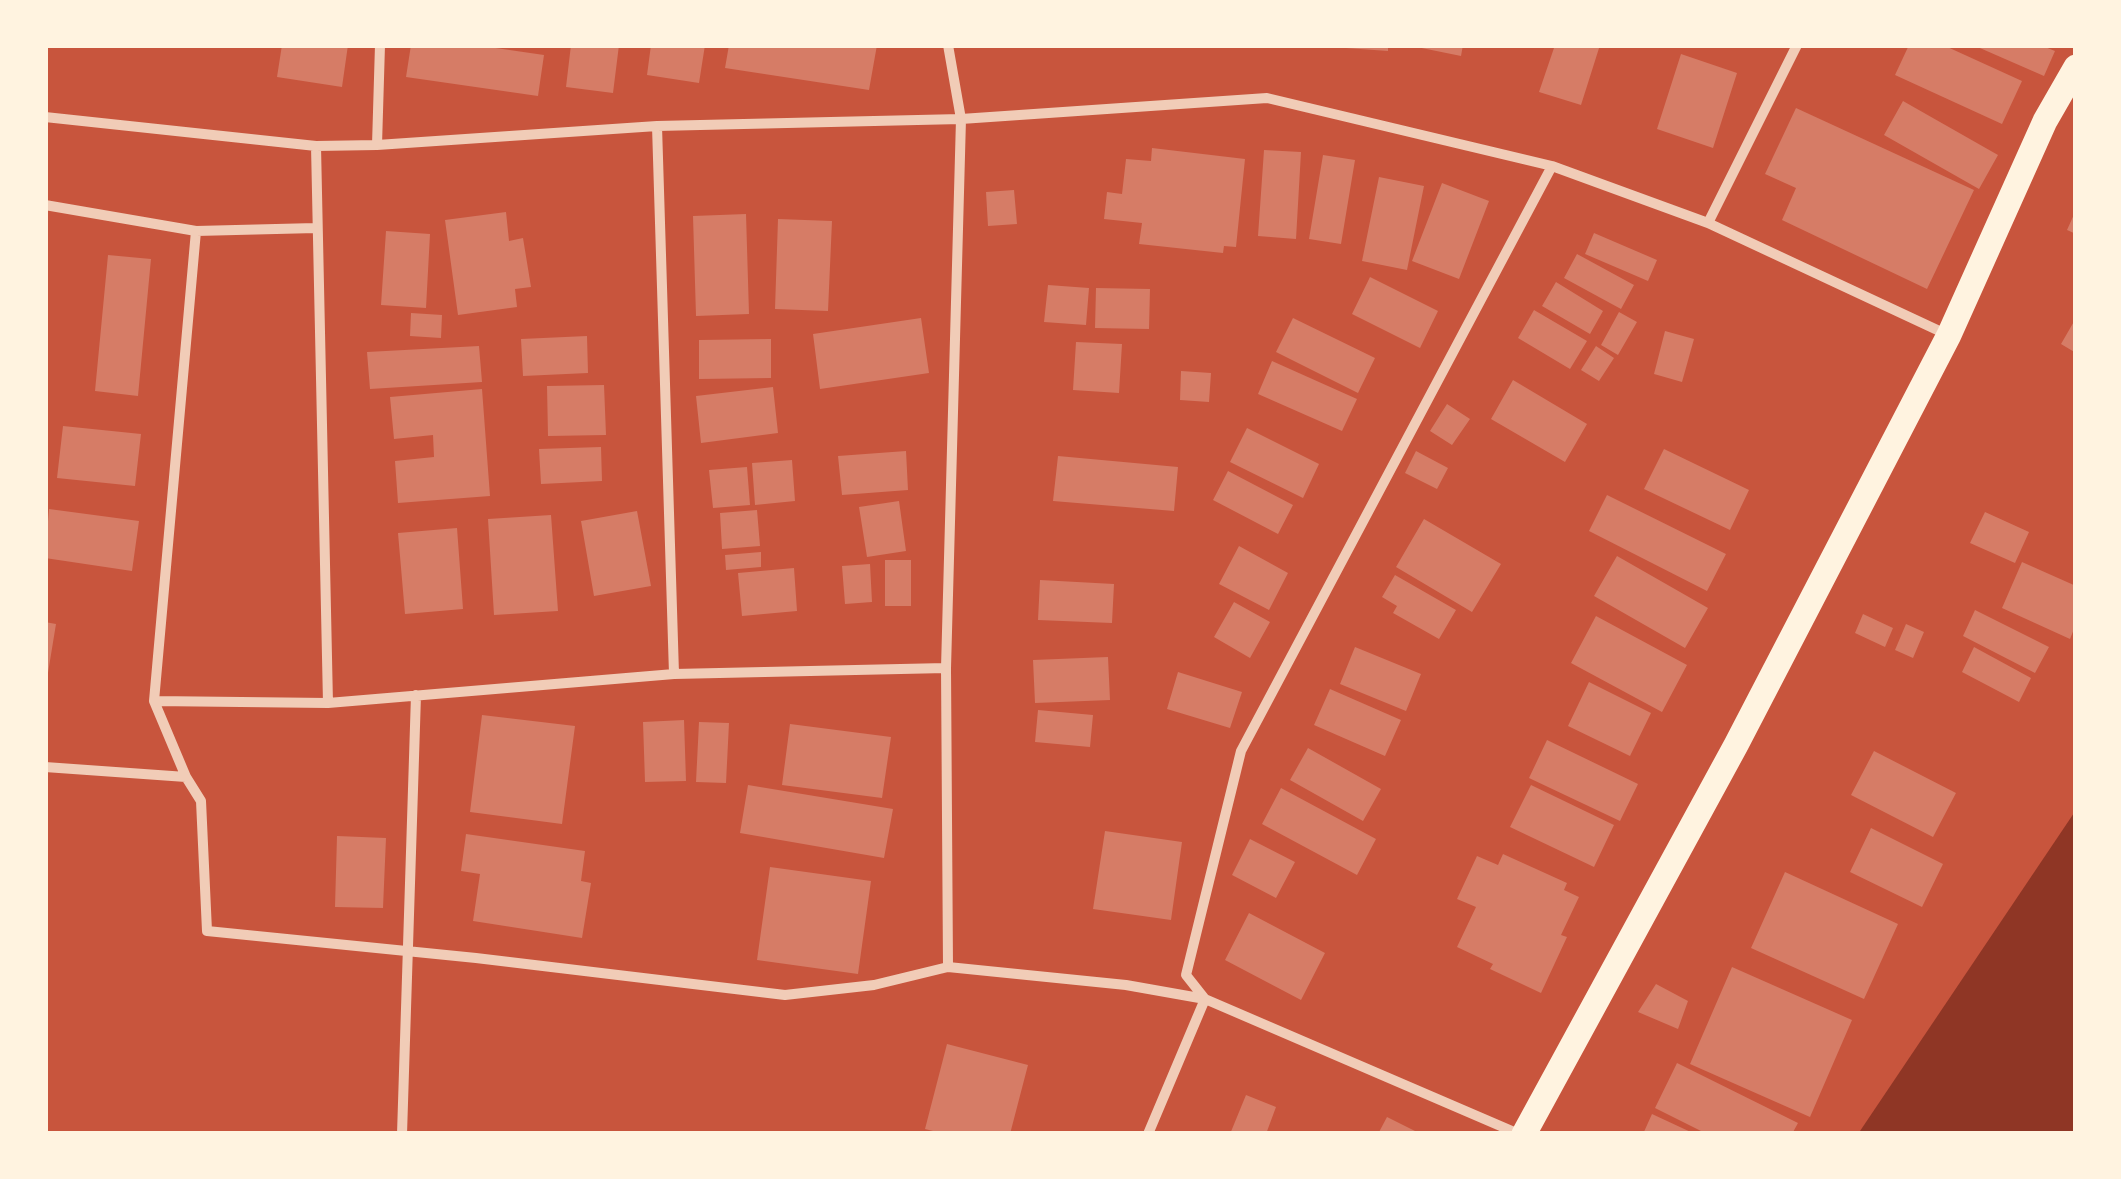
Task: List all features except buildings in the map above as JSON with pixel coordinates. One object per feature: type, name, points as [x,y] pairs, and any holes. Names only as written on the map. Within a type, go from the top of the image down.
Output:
[{"type":"main road","points":[[1521,1134],[1736,746],[1949,335],[2045,120],[2076,68]]},
{"type":"street","points":[[377,145],[380,45]]},
{"type":"street","points":[[948,45],[961,119],[946,668],[948,967]]},
{"type":"street","points":[[1708,223],[1796,45]]},
{"type":"street","points":[[45,117],[316,146],[657,126],[961,119],[1267,98],[1552,166],[1708,223],[1949,335]]},
{"type":"street","points":[[657,126],[674,674]]},
{"type":"street","points":[[316,146],[328,703]]},
{"type":"street","points":[[1205,999],[1186,975],[1242,751],[1552,166]]},
{"type":"street","points":[[45,205],[196,231],[316,228]]},
{"type":"street","points":[[196,231],[154,701],[186,777],[201,801],[206,931],[785,994],[874,984],[948,967],[1088,980],[1205,999],[1521,1134]]},
{"type":"street","points":[[154,701],[328,703],[674,674],[946,668]]},
{"type":"street","points":[[402,1134],[416,695]]},
{"type":"street","points":[[45,767],[186,777]]},
{"type":"street","points":[[1148,1134],[1205,999]]},
{"type":"shaded area","points":[[2076,810],[2076,1134],[1858,1134]]}]
